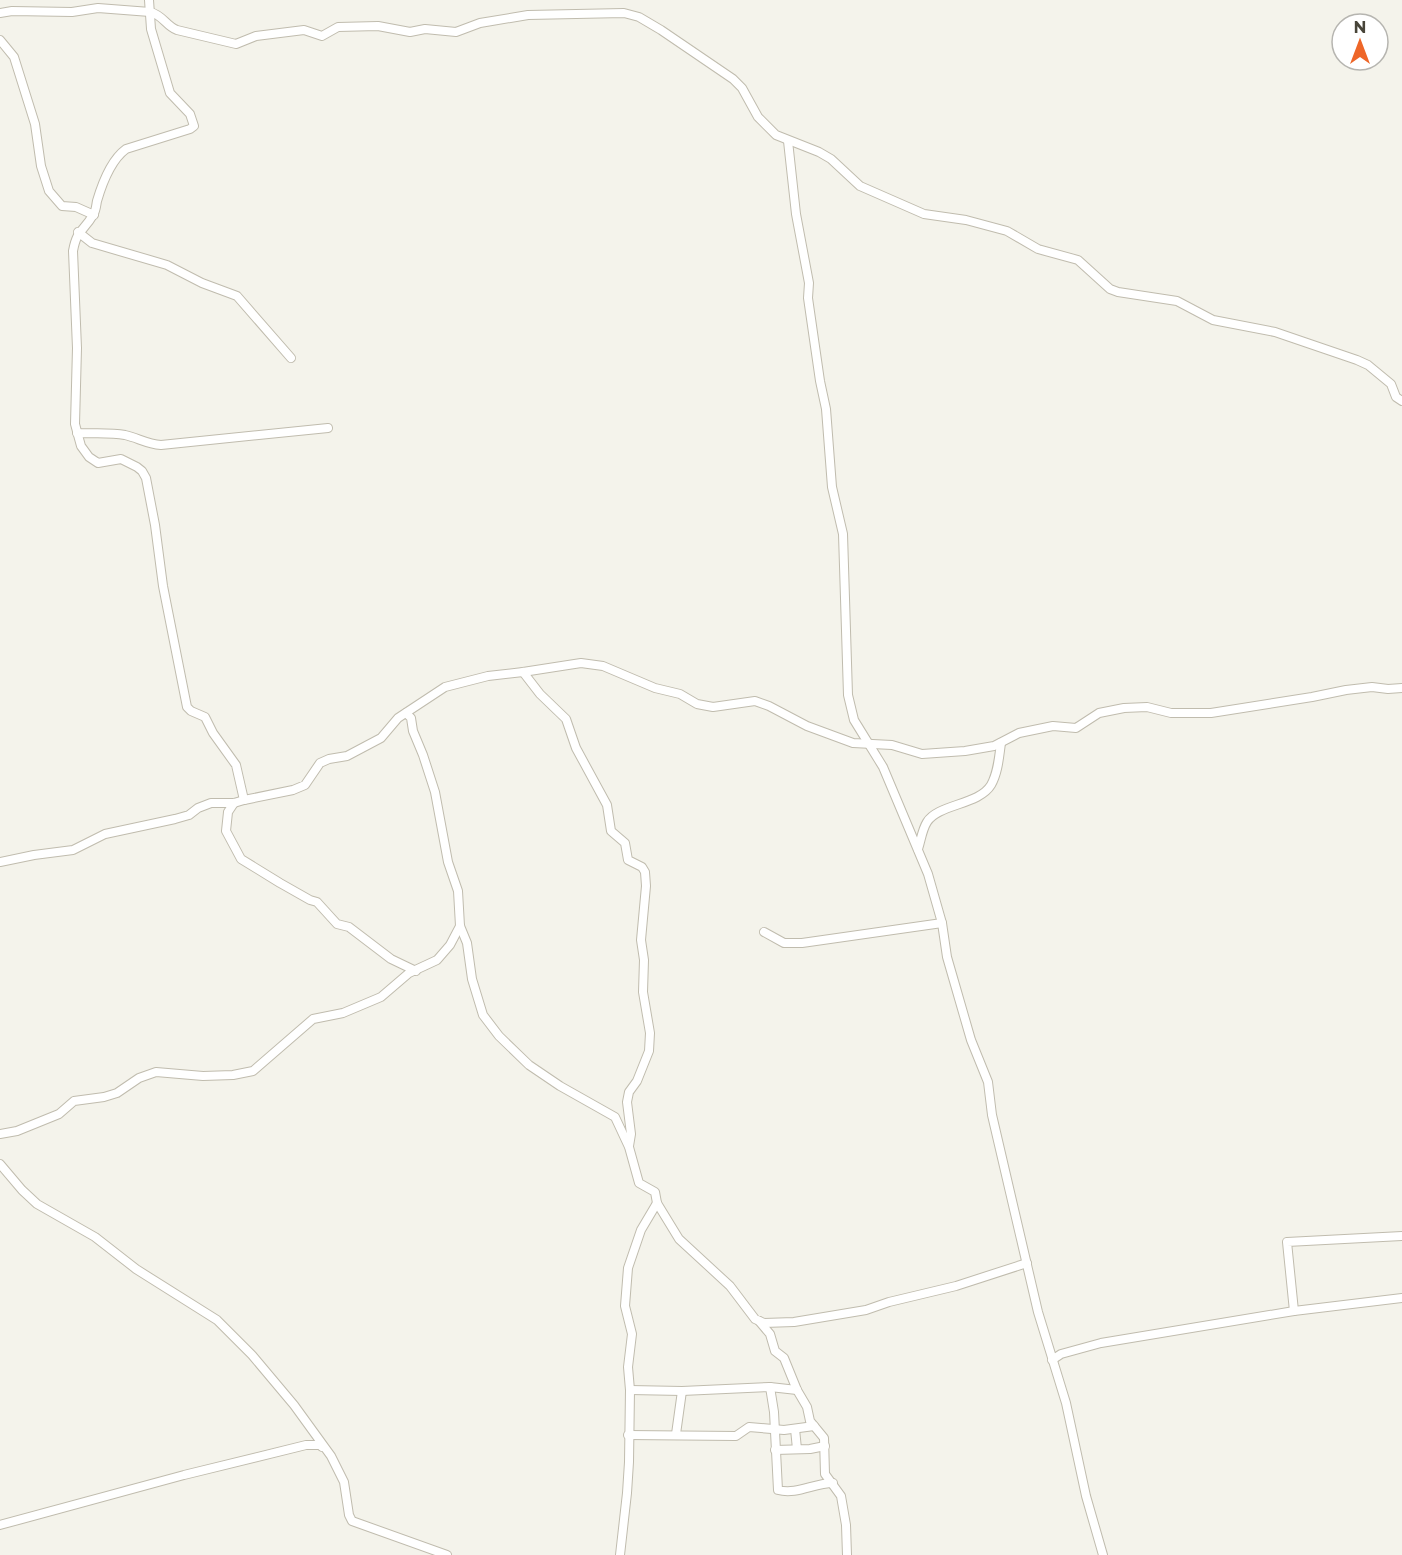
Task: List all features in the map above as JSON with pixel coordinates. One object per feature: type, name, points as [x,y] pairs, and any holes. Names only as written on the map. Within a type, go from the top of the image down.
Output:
[{"type":"street","points":[[149,0],[151,30],[170,93],[190,114],[194,126],[122,152],[108,174],[93,215],[78,232],[73,251],[77,348],[75,424],[88,457],[98,463],[121,459],[142,471],[146,478],[163,586],[187,707],[205,717],[213,733],[233,759],[244,800]]},
{"type":"street","points":[[0,13],[12,11],[72,12],[98,8],[150,12],[158,14],[169,26],[177,30],[236,44],[256,36],[304,30],[322,36],[338,27],[378,26],[410,32],[425,29],[456,32],[480,23],[528,15],[614,12],[632,14],[661,30],[728,75],[742,88],[758,117],[766,126],[788,141],[819,152],[860,186],[924,214],[966,220],[1007,231],[1038,249],[1078,260],[1110,289],[1118,292],[1177,301],[1213,320],[1275,332],[1357,360],[1368,365],[1391,384],[1396,397],[1402,401]]},
{"type":"street","points":[[0,40],[14,57],[35,124],[41,166],[49,191],[62,206],[76,207],[93,215]]},
{"type":"street","points":[[788,141],[796,214],[826,409],[832,487],[843,534],[848,695],[854,720],[883,768],[928,874],[942,923],[945,950],[971,1040],[988,1082],[992,1115],[1038,1312],[1066,1403],[1086,1496],[1103,1555]]},
{"type":"street","points":[[78,232],[92,243],[167,266],[202,283],[237,296],[291,358]]},
{"type":"street","points":[[77,433],[120,434],[137,438],[148,444],[161,445],[328,428]]},
{"type":"street","points":[[0,862],[73,850],[105,834],[182,817],[211,803],[234,804],[300,788],[305,785],[320,763],[347,756],[381,738],[393,722],[445,687],[488,676],[581,663],[594,663],[656,688],[680,694],[698,704],[712,707],[755,701],[807,726],[853,742],[892,745],[914,753],[927,754],[977,750],[1001,743],[1024,731],[1053,726],[1076,728],[1099,712],[1124,708],[1147,707],[1171,713],[1211,712],[1346,690],[1372,687],[1402,688]]},
{"type":"street","points":[[523,672],[540,694],[566,719],[576,748],[607,805],[611,831],[625,843],[628,860],[642,867],[645,872],[646,886],[641,940],[644,960],[644,1004],[648,1012],[650,1045],[637,1081],[629,1092],[627,1102],[631,1134],[629,1147]]},
{"type":"street","points":[[406,712],[411,718],[413,731],[435,792],[448,862],[458,891],[460,926],[467,943],[472,979],[480,1006],[490,1025],[529,1065],[560,1086],[615,1117],[629,1147],[637,1180],[654,1192],[657,1203],[679,1239],[724,1280],[755,1319],[764,1323],[794,1322],[866,1310],[889,1302],[956,1286],[1027,1263]]},
{"type":"street","points":[[918,849],[931,817],[961,805],[986,791],[992,784],[1001,743]]},
{"type":"street","points":[[234,804],[228,812],[226,831],[241,859],[306,898],[317,902],[337,924],[348,926],[391,958],[416,971]]},
{"type":"street","points":[[764,932],[784,943],[802,943],[942,923]]},
{"type":"street","points":[[0,1134],[17,1131],[59,1114],[74,1101],[117,1093],[139,1078],[156,1072],[202,1076],[233,1075],[254,1071],[313,1019],[343,1013],[381,997],[406,976],[442,956],[460,926]]},
{"type":"street","points":[[0,1164],[22,1191],[37,1204],[95,1237],[136,1269],[217,1320],[252,1355],[284,1392],[331,1456],[344,1482],[352,1521],[447,1555]]},
{"type":"street","points":[[620,1555],[627,1493],[630,1390],[628,1359],[632,1334],[625,1306],[628,1268],[641,1230],[657,1203]]},
{"type":"street","points":[[1294,1311],[1287,1242],[1402,1236]]},
{"type":"street","points":[[1052,1360],[1061,1354],[1101,1343],[1294,1311],[1402,1298]]},
{"type":"street","points":[[759,1321],[770,1334],[775,1352],[784,1358],[814,1426],[822,1433],[825,1446],[825,1473],[842,1500],[848,1555]]},
{"type":"street","points":[[630,1390],[770,1388],[797,1390]]},
{"type":"street","points":[[770,1388],[777,1486],[780,1491],[800,1490],[818,1484],[833,1483]]},
{"type":"street","points":[[676,1434],[682,1391]]},
{"type":"street","points":[[628,1435],[736,1436],[749,1427],[774,1430],[814,1426]]},
{"type":"street","points":[[795,1429],[797,1449]]},
{"type":"street","points":[[0,1525],[183,1475],[306,1445],[320,1445],[324,1448]]},
{"type":"street","points":[[775,1450],[825,1446]]}]
